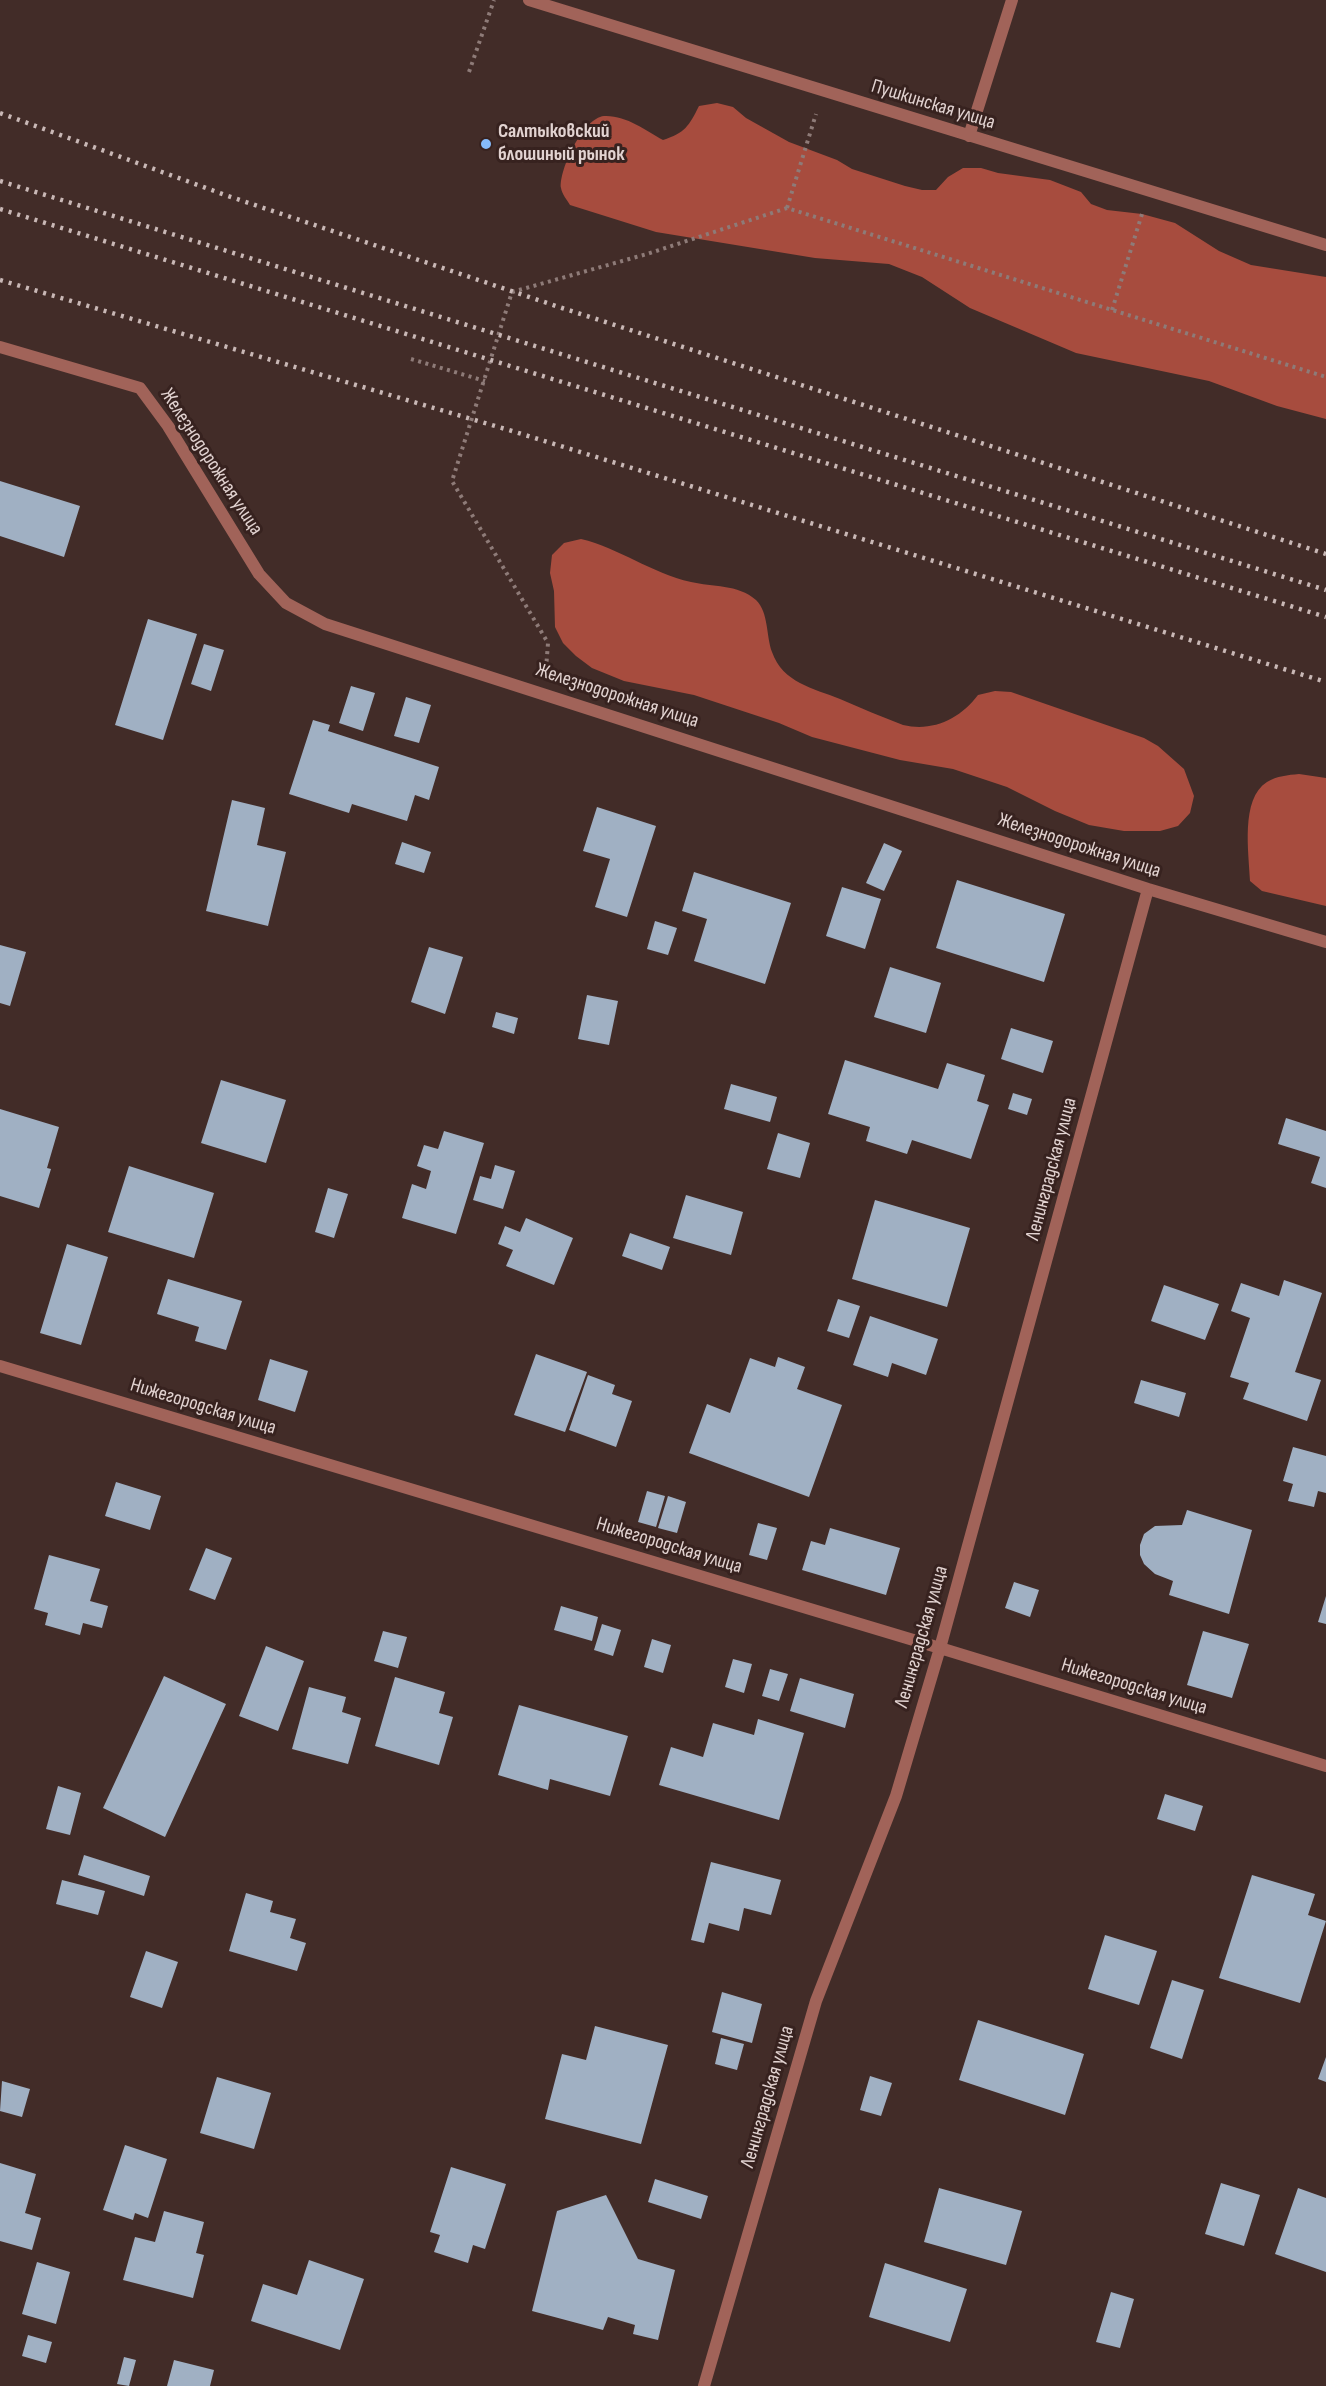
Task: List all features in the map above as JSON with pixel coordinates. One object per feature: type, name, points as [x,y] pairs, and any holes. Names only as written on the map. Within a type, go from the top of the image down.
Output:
[{"type":"street","name":"Пушкинская улица","points":[[529,0],[1326,245]]},
{"type":"street","points":[[969,136],[1012,0]]},
{"type":"street","name":"Железнодорожная улица","points":[[0,347],[140,388],[168,426],[259,574],[286,603],[325,624],[544,692],[1148,889],[1326,942]]},
{"type":"street","name":"Ленинградская улица","points":[[704,2386],[816,2001],[896,1796],[940,1648],[1148,889]]},
{"type":"street","name":"Нижегородская улица","points":[[0,1366],[1326,1766]]},
{"type":"path","points":[[469,72],[494,0]]},
{"type":"path","points":[[787,208],[823,91]]},
{"type":"path","points":[[1112,310],[1149,191]]},
{"type":"path","points":[[544,692],[548,643],[452,482],[512,292],[647,255],[787,208],[1326,377]]},
{"type":"path","points":[[411,359],[485,381]]},
{"type":"shaded area","points":[[717,103],[733,107],[746,118],[789,142],[837,160],[852,169],[905,186],[936,190],[948,177],[963,168],[981,168],[998,173],[1050,180],[1081,192],[1091,204],[1107,210],[1142,214],[1175,223],[1219,251],[1251,265],[1326,277],[1326,419],[1277,406],[1209,381],[1076,353],[970,308],[922,277],[889,264],[815,258],[656,232],[570,205],[563,195],[561,180],[568,158],[581,135],[596,119],[604,116],[620,118],[663,140],[686,128],[699,106]]},
{"type":"shaded area","points":[[581,539],[609,548],[676,578],[725,587],[749,595],[760,605],[767,625],[772,652],[783,671],[791,678],[903,725],[925,727],[945,722],[963,711],[978,695],[995,691],[1011,692],[1144,738],[1158,746],[1184,769],[1194,796],[1190,813],[1178,826],[1160,831],[1124,831],[1089,825],[1007,787],[953,769],[900,760],[812,737],[779,723],[694,695],[624,681],[592,668],[563,643],[555,627],[554,591],[550,573],[552,555],[564,543]]},
{"type":"shaded area","points":[[1299,774],[1326,778],[1326,906],[1262,891],[1250,881],[1249,813],[1258,790],[1267,782],[1279,777]]},
{"type":"building","points":[[0,481],[80,506],[64,557],[0,536]]},
{"type":"building","points":[[148,619],[197,634],[163,740],[115,725]]},
{"type":"building","points":[[204,644],[224,650],[211,691],[191,684]]},
{"type":"building","points":[[351,686],[375,693],[363,731],[339,723]]},
{"type":"building","points":[[406,697],[431,705],[419,743],[394,736]]},
{"type":"building","points":[[313,720],[330,725],[328,731],[439,767],[429,800],[415,795],[407,821],[352,804],[349,813],[289,794]]},
{"type":"building","points":[[232,800],[265,808],[257,845],[286,852],[268,926],[206,911]]},
{"type":"building","points":[[597,807],[656,826],[627,917],[595,907],[610,859],[583,851]]},
{"type":"building","points":[[402,842],[431,852],[424,873],[395,864]]},
{"type":"building","points":[[884,843],[902,851],[884,891],[866,883]]},
{"type":"building","points":[[694,872],[791,903],[765,984],[694,961],[707,919],[682,911]]},
{"type":"building","points":[[957,880],[1065,914],[1044,982],[936,948]]},
{"type":"building","points":[[842,887],[881,899],[865,949],[826,936]]},
{"type":"building","points":[[655,921],[677,928],[668,955],[647,949]]},
{"type":"building","points":[[0,945],[26,952],[10,1006],[0,1003]]},
{"type":"building","points":[[429,947],[463,957],[445,1014],[411,1002]]},
{"type":"building","points":[[890,967],[941,983],[926,1033],[874,1017]]},
{"type":"building","points":[[587,995],[618,1001],[609,1045],[578,1039]]},
{"type":"building","points":[[496,1012],[518,1018],[514,1034],[492,1027]]},
{"type":"building","points":[[1011,1028],[1053,1041],[1043,1073],[1001,1059]]},
{"type":"building","points":[[845,1060],[938,1089],[947,1063],[985,1075],[977,1101],[989,1105],[971,1159],[912,1140],[907,1154],[866,1141],[870,1127],[828,1114]]},
{"type":"building","points":[[221,1080],[286,1100],[266,1163],[201,1143]]},
{"type":"building","points":[[731,1084],[777,1097],[770,1122],[724,1109]]},
{"type":"building","points":[[1013,1093],[1032,1099],[1027,1115],[1008,1109]]},
{"type":"building","points":[[0,1109],[59,1127],[47,1168],[51,1169],[39,1208],[0,1196]]},
{"type":"building","points":[[1286,1118],[1326,1131],[1326,1188],[1311,1183],[1320,1157],[1278,1144]]},
{"type":"building","points":[[444,1131],[484,1143],[456,1234],[402,1218],[412,1184],[426,1189],[431,1171],[417,1166],[424,1145],[438,1149]]},
{"type":"building","points":[[778,1133],[810,1143],[800,1178],[767,1169]]},
{"type":"building","points":[[495,1165],[515,1171],[503,1209],[473,1200],[480,1176],[491,1179]]},
{"type":"building","points":[[129,1166],[214,1193],[194,1258],[108,1232]]},
{"type":"building","points":[[328,1188],[348,1194],[334,1238],[315,1232]]},
{"type":"building","points":[[686,1195],[743,1212],[731,1255],[673,1238]]},
{"type":"building","points":[[875,1200],[970,1228],[947,1307],[852,1279]]},
{"type":"building","points":[[526,1218],[573,1238],[554,1285],[506,1266],[513,1250],[498,1244],[505,1226],[520,1232]]},
{"type":"building","points":[[630,1233],[670,1247],[662,1270],[622,1256]]},
{"type":"building","points":[[67,1244],[108,1257],[81,1345],[40,1333]]},
{"type":"building","points":[[168,1279],[242,1301],[226,1350],[195,1341],[199,1327],[157,1314]]},
{"type":"building","points":[[1284,1280],[1322,1293],[1295,1372],[1321,1380],[1307,1421],[1243,1399],[1249,1383],[1230,1377],[1250,1318],[1231,1311],[1241,1283],[1279,1296]]},
{"type":"building","points":[[1164,1285],[1219,1304],[1205,1340],[1151,1321]]},
{"type":"building","points":[[838,1299],[860,1306],[849,1338],[827,1331]]},
{"type":"building","points":[[870,1316],[938,1339],[926,1375],[892,1363],[888,1377],[853,1365]]},
{"type":"building","points":[[536,1354],[587,1372],[565,1432],[514,1415]]},
{"type":"building","points":[[778,1357],[805,1367],[797,1389],[842,1405],[809,1497],[689,1453],[707,1404],[730,1413],[750,1358],[775,1367]]},
{"type":"building","points":[[270,1359],[308,1371],[295,1412],[258,1400]]},
{"type":"building","points":[[588,1375],[615,1385],[612,1394],[632,1401],[616,1447],[569,1430]]},
{"type":"building","points":[[1141,1380],[1186,1393],[1179,1417],[1134,1403]]},
{"type":"building","points":[[1293,1447],[1326,1456],[1326,1493],[1318,1491],[1314,1507],[1288,1501],[1293,1484],[1283,1481]]},
{"type":"building","points":[[116,1482],[161,1496],[150,1530],[105,1516]]},
{"type":"building","points":[[647,1491],[665,1496],[656,1527],[638,1522]]},
{"type":"building","points":[[668,1496],[686,1502],[677,1533],[658,1528]]},
{"type":"building","points":[[1187,1510],[1252,1530],[1229,1614],[1169,1595],[1173,1581],[1155,1574],[1144,1564],[1140,1555],[1140,1545],[1144,1534],[1155,1526],[1182,1525]]},
{"type":"building","points":[[758,1523],[777,1528],[767,1560],[749,1555]]},
{"type":"building","points":[[830,1528],[900,1548],[886,1595],[802,1570],[811,1541],[825,1545]]},
{"type":"building","points":[[206,1548],[232,1558],[215,1600],[189,1590]]},
{"type":"building","points":[[49,1555],[100,1569],[90,1601],[108,1606],[102,1628],[83,1623],[80,1635],[45,1625],[48,1613],[34,1609]]},
{"type":"building","points":[[1014,1582],[1039,1590],[1030,1617],[1005,1608]]},
{"type":"building","points":[[1326,1596],[1326,1624],[1318,1622]]},
{"type":"building","points":[[561,1606],[598,1617],[592,1641],[554,1630]]},
{"type":"building","points":[[602,1624],[621,1630],[613,1656],[594,1650]]},
{"type":"building","points":[[383,1631],[407,1637],[398,1668],[374,1661]]},
{"type":"building","points":[[1203,1631],[1249,1644],[1232,1698],[1187,1685]]},
{"type":"building","points":[[652,1639],[671,1645],[663,1673],[644,1667]]},
{"type":"building","points":[[266,1646],[304,1661],[278,1731],[239,1716]]},
{"type":"building","points":[[733,1659],[752,1664],[744,1693],[725,1687]]},
{"type":"building","points":[[770,1669],[788,1674],[779,1701],[762,1696]]},
{"type":"building","points":[[164,1676],[226,1704],[165,1837],[103,1808]]},
{"type":"building","points":[[395,1677],[445,1692],[439,1713],[453,1717],[439,1765],[375,1746]]},
{"type":"building","points":[[800,1678],[854,1694],[845,1728],[790,1711]]},
{"type":"building","points":[[309,1687],[346,1697],[342,1712],[361,1718],[348,1764],[292,1749]]},
{"type":"building","points":[[519,1705],[628,1736],[610,1796],[550,1779],[548,1790],[498,1775]]},
{"type":"building","points":[[758,1719],[804,1733],[779,1820],[659,1785],[671,1747],[703,1757],[713,1723],[754,1735]]},
{"type":"building","points":[[58,1786],[81,1793],[70,1835],[46,1829]]},
{"type":"building","points":[[1165,1794],[1203,1806],[1195,1831],[1157,1819]]},
{"type":"building","points":[[84,1855],[150,1876],[144,1896],[78,1875]]},
{"type":"building","points":[[711,1862],[781,1880],[771,1915],[744,1908],[739,1931],[709,1923],[704,1943],[691,1940]]},
{"type":"building","points":[[1252,1875],[1315,1894],[1308,1915],[1326,1921],[1300,2003],[1219,1978]]},
{"type":"building","points":[[62,1880],[105,1891],[98,1915],[56,1904]]},
{"type":"building","points":[[246,1893],[273,1901],[270,1912],[296,1919],[290,1938],[306,1943],[297,1971],[229,1951]]},
{"type":"building","points":[[1105,1935],[1157,1951],[1139,2005],[1088,1989]]},
{"type":"building","points":[[146,1951],[178,1962],[162,2008],[130,1997]]},
{"type":"building","points":[[1172,1980],[1204,1990],[1182,2059],[1150,2048]]},
{"type":"building","points":[[722,1992],[762,2004],[752,2043],[712,2032]]},
{"type":"building","points":[[978,2020],[1084,2054],[1065,2115],[959,2080]]},
{"type":"building","points":[[595,2026],[668,2045],[641,2144],[545,2119],[562,2054],[586,2060]]},
{"type":"building","points":[[721,2038],[744,2044],[737,2070],[715,2064]]},
{"type":"building","points":[[1326,2057],[1326,2082],[1318,2079]]},
{"type":"building","points":[[870,2076],[892,2083],[881,2116],[860,2110]]},
{"type":"building","points":[[217,2077],[271,2093],[254,2149],[200,2133]]},
{"type":"building","points":[[2,2081],[30,2089],[22,2117],[0,2111]]},
{"type":"building","points":[[125,2145],[167,2159],[148,2218],[135,2213],[133,2220],[103,2210]]},
{"type":"building","points":[[0,2163],[36,2174],[25,2213],[41,2218],[32,2250],[0,2241]]},
{"type":"building","points":[[451,2167],[506,2184],[485,2249],[473,2245],[468,2263],[434,2252],[440,2235],[430,2232]]},
{"type":"building","points":[[655,2179],[708,2196],[701,2219],[648,2202]]},
{"type":"building","points":[[1221,2183],[1260,2195],[1244,2246],[1205,2234]]},
{"type":"building","points":[[939,2188],[1022,2211],[1006,2265],[924,2242]]},
{"type":"building","points":[[1298,2188],[1326,2198],[1326,2272],[1275,2254]]},
{"type":"building","points":[[606,2195],[638,2259],[675,2270],[658,2340],[633,2334],[635,2325],[608,2317],[603,2330],[532,2311],[557,2211]]},
{"type":"building","points":[[164,2211],[204,2222],[196,2253],[204,2255],[193,2298],[123,2280],[135,2237],[155,2242]]},
{"type":"building","points":[[309,2260],[364,2279],[340,2350],[251,2321],[263,2284],[297,2295]]},
{"type":"building","points":[[37,2262],[70,2272],[56,2324],[22,2314]]},
{"type":"building","points":[[885,2263],[967,2289],[950,2342],[869,2317]]},
{"type":"building","points":[[1111,2292],[1134,2299],[1120,2348],[1096,2342]]},
{"type":"building","points":[[28,2335],[52,2342],[46,2363],[22,2356]]},
{"type":"building","points":[[124,2357],[136,2360],[129,2386],[117,2384]]},
{"type":"building","points":[[174,2360],[214,2370],[210,2386],[167,2386]]},
{"type":"railway","points":[[0,113],[228,196],[562,308],[1326,554]]},
{"type":"railway","points":[[0,181],[1326,590]]},
{"type":"railway","points":[[0,209],[1326,617]]},
{"type":"railway","points":[[0,280],[512,431],[1326,682]]},
{"type":"place","name":"Салтыковский блошиный рынок","points":[[486,144]]}]
